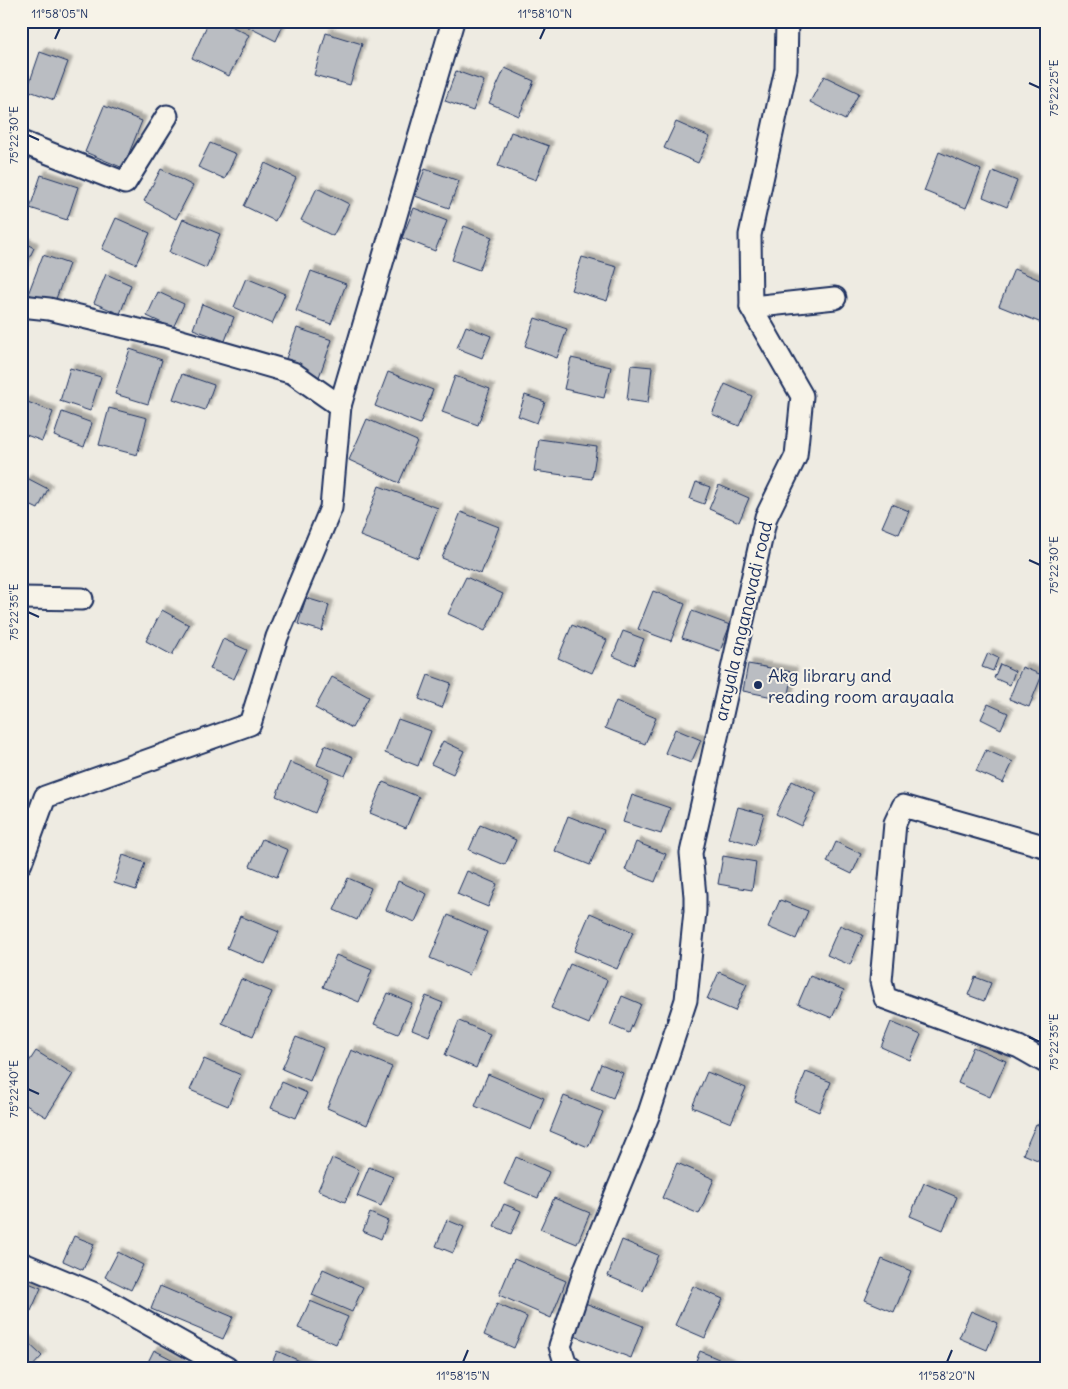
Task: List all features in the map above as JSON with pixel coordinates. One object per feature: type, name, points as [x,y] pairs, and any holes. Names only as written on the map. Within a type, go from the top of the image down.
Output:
[{"type":"street","points":[[21,863],[45,797],[250,724],[277,637],[330,508],[340,406],[453,21]]},
{"type":"street","name":"arayala anganavadi road","points":[[571,1368],[566,1365],[560,1346],[586,1267],[648,1116],[686,1000],[695,911],[691,853],[766,517],[796,456],[802,396],[751,307],[750,235],[786,69],[787,21]]},
{"type":"street","points":[[21,142],[125,183],[166,116]]},
{"type":"street","points":[[751,307],[835,298]]},
{"type":"street","points":[[21,306],[49,309],[154,334],[293,373],[340,406]]},
{"type":"street","points":[[21,598],[82,599]]},
{"type":"street","points":[[1047,847],[903,806],[896,823],[881,981],[886,998],[1018,1047],[1047,1063]]},
{"type":"street","points":[[21,1263],[95,1294],[227,1368]]},
{"type":"building","points":[[209,21],[221,21],[249,35],[229,76],[192,58]]},
{"type":"building","points":[[243,21],[285,21],[276,41],[242,24]]},
{"type":"building","points":[[326,33],[362,44],[350,85],[314,75]]},
{"type":"building","points":[[40,52],[68,62],[54,100],[27,90]]},
{"type":"building","points":[[505,68],[534,81],[519,116],[489,103]]},
{"type":"building","points":[[456,71],[484,81],[473,111],[445,101]]},
{"type":"building","points":[[824,76],[859,93],[845,120],[810,102]]},
{"type":"building","points":[[104,106],[142,121],[123,168],[85,152]]},
{"type":"building","points":[[676,122],[710,137],[698,163],[664,148]]},
{"type":"building","points":[[511,132],[549,146],[536,180],[498,166]]},
{"type":"building","points":[[210,143],[236,154],[225,179],[198,167]]},
{"type":"building","points":[[939,152],[981,170],[966,208],[924,191]]},
{"type":"building","points":[[265,163],[296,178],[275,221],[244,206]]},
{"type":"building","points":[[161,169],[193,186],[176,219],[144,201]]},
{"type":"building","points":[[425,169],[459,181],[449,208],[415,196]]},
{"type":"building","points":[[993,171],[1017,181],[1007,207],[983,197]]},
{"type":"building","points":[[41,175],[78,187],[67,220],[30,208]]},
{"type":"building","points":[[317,188],[349,204],[333,236],[301,220]]},
{"type":"building","points":[[414,208],[447,221],[435,251],[402,238]]},
{"type":"building","points":[[116,218],[150,233],[136,264],[102,249]]},
{"type":"building","points":[[183,219],[220,234],[206,268],[169,252]]},
{"type":"building","points":[[464,226],[492,237],[479,270],[452,260]]},
{"type":"building","points":[[21,241],[34,248],[21,275]]},
{"type":"building","points":[[43,255],[69,264],[54,304],[28,294]]},
{"type":"building","points":[[582,257],[617,267],[607,301],[571,290]]},
{"type":"building","points":[[1014,269],[1047,283],[1047,318],[1044,324],[999,306]]},
{"type":"building","points":[[311,271],[346,284],[331,324],[296,311]]},
{"type":"building","points":[[106,274],[131,285],[120,314],[94,303]]},
{"type":"building","points":[[246,278],[285,294],[272,324],[234,307]]},
{"type":"building","points":[[158,292],[184,304],[173,328],[147,316]]},
{"type":"building","points":[[202,304],[234,317],[225,341],[193,329]]},
{"type":"building","points":[[535,318],[567,329],[557,358],[525,346]]},
{"type":"building","points":[[466,326],[491,336],[482,358],[457,348]]},
{"type":"building","points":[[297,328],[332,340],[319,377],[284,364]]},
{"type":"building","points":[[130,349],[162,360],[148,404],[115,394]]},
{"type":"building","points":[[571,358],[611,367],[604,398],[564,389]]},
{"type":"building","points":[[631,365],[652,367],[648,403],[627,400]]},
{"type":"building","points":[[70,368],[101,377],[90,411],[60,401]]},
{"type":"building","points":[[388,372],[433,390],[420,424],[375,406]]},
{"type":"building","points":[[182,374],[214,385],[205,410],[173,399]]},
{"type":"building","points":[[455,376],[490,389],[478,425],[442,412]]},
{"type":"building","points":[[725,384],[752,396],[739,426],[712,414]]},
{"type":"building","points":[[525,395],[545,402],[537,423],[518,416]]},
{"type":"building","points":[[25,401],[53,412],[42,441],[21,433],[21,411]]},
{"type":"building","points":[[109,408],[147,418],[137,455],[99,445]]},
{"type":"building","points":[[62,412],[92,423],[84,447],[54,436]]},
{"type":"building","points":[[367,419],[417,441],[399,483],[349,460]]},
{"type":"building","points":[[539,439],[597,447],[592,479],[534,471]]},
{"type":"building","points":[[27,478],[48,489],[38,509],[21,501],[21,488]]},
{"type":"building","points":[[696,482],[710,487],[704,504],[690,499]]},
{"type":"building","points":[[719,485],[749,498],[739,522],[709,509]]},
{"type":"building","points":[[379,486],[438,508],[418,558],[360,536]]},
{"type":"building","points":[[892,504],[909,511],[899,534],[882,527]]},
{"type":"building","points":[[461,512],[499,527],[481,574],[442,558]]},
{"type":"building","points":[[466,577],[503,594],[485,631],[448,614]]},
{"type":"building","points":[[653,591],[685,604],[671,641],[638,629]]},
{"type":"building","points":[[306,598],[329,605],[322,631],[298,624]]},
{"type":"building","points":[[162,610],[189,625],[172,655],[146,641]]},
{"type":"building","points":[[692,611],[730,625],[720,651],[682,638]]},
{"type":"building","points":[[572,625],[607,640],[592,673],[558,658]]},
{"type":"building","points":[[623,631],[644,639],[634,665],[613,656]]},
{"type":"building","points":[[223,639],[247,650],[234,679],[210,669]]},
{"type":"building","points":[[988,653],[998,658],[993,671],[982,667]]},
{"type":"building","points":[[748,664],[793,672],[788,700],[743,691]]},
{"type":"building","points":[[1000,664],[1015,671],[1010,685],[994,678]]},
{"type":"building","points":[[1022,667],[1042,675],[1029,707],[1009,699]]},
{"type":"building","points":[[428,675],[451,683],[442,708],[419,699]]},
{"type":"building","points":[[332,677],[369,697],[352,728],[315,708]]},
{"type":"building","points":[[616,701],[656,718],[645,744],[605,728]]},
{"type":"building","points":[[988,704],[1008,713],[1001,729],[981,719]]},
{"type":"building","points":[[398,719],[431,731],[418,766],[385,753]]},
{"type":"building","points":[[675,729],[701,740],[691,763],[665,753]]},
{"type":"building","points":[[443,741],[464,751],[453,774],[431,764]]},
{"type":"building","points":[[325,745],[353,757],[345,776],[317,765]]},
{"type":"building","points":[[986,750],[1013,762],[1003,783],[976,771]]},
{"type":"building","points":[[290,762],[329,778],[315,813],[276,796]]},
{"type":"building","points":[[792,781],[817,793],[801,826],[776,814]]},
{"type":"building","points":[[383,782],[419,797],[406,828],[370,813]]},
{"type":"building","points":[[632,795],[670,808],[661,834],[623,822]]},
{"type":"building","points":[[738,807],[764,814],[755,845],[729,838]]},
{"type":"building","points":[[568,816],[604,830],[590,865],[555,851]]},
{"type":"building","points":[[480,825],[516,840],[505,865],[469,850]]},
{"type":"building","points":[[262,839],[288,850],[277,877],[250,866]]},
{"type":"building","points":[[636,842],[666,854],[655,882],[625,870]]},
{"type":"building","points":[[836,842],[861,854],[852,874],[827,862]]},
{"type":"building","points":[[123,855],[145,863],[136,890],[114,883]]},
{"type":"building","points":[[723,856],[756,862],[752,890],[718,884]]},
{"type":"building","points":[[467,871],[497,884],[488,907],[457,894]]},
{"type":"building","points":[[348,878],[371,888],[357,920],[334,910]]},
{"type":"building","points":[[398,881],[427,894],[415,922],[386,910]]},
{"type":"building","points":[[780,900],[808,911],[796,939],[768,927]]},
{"type":"building","points":[[590,913],[633,932],[617,969],[574,951]]},
{"type":"building","points":[[448,915],[487,932],[469,975],[430,958]]},
{"type":"building","points":[[240,916],[279,932],[265,964],[227,948]]},
{"type":"building","points":[[840,925],[863,935],[850,965],[827,955]]},
{"type":"building","points":[[336,955],[372,970],[359,1002],[323,987]]},
{"type":"building","points":[[570,964],[607,980],[589,1024],[551,1008]]},
{"type":"building","points":[[719,972],[747,984],[735,1011],[707,999]]},
{"type":"building","points":[[810,976],[844,990],[832,1018],[798,1004]]},
{"type":"building","points":[[975,977],[991,983],[984,1001],[968,995]]},
{"type":"building","points":[[241,979],[272,992],[253,1036],[222,1023]]},
{"type":"building","points":[[388,993],[412,1003],[398,1034],[374,1024]]},
{"type":"building","points":[[426,996],[443,1003],[429,1036],[412,1029]]},
{"type":"building","points":[[622,996],[641,1004],[629,1033],[610,1025]]},
{"type":"building","points":[[459,1021],[490,1034],[476,1068],[445,1055]]},
{"type":"building","points":[[891,1022],[921,1035],[910,1060],[881,1047]]},
{"type":"building","points":[[296,1037],[323,1048],[310,1081],[282,1069]]},
{"type":"building","points":[[973,1047],[1006,1061],[990,1097],[958,1083]]},
{"type":"building","points":[[351,1050],[392,1067],[367,1125],[327,1108]]},
{"type":"building","points":[[36,1051],[73,1074],[46,1117],[21,1102],[21,1074]]},
{"type":"building","points":[[204,1059],[241,1075],[228,1106],[190,1090]]},
{"type":"building","points":[[601,1064],[623,1073],[613,1098],[591,1089]]},
{"type":"building","points":[[707,1072],[746,1088],[731,1123],[692,1107]]},
{"type":"building","points":[[806,1072],[831,1082],[819,1112],[794,1101]]},
{"type":"building","points":[[488,1074],[544,1098],[531,1130],[475,1106]]},
{"type":"building","points":[[282,1082],[307,1093],[296,1118],[271,1108]]},
{"type":"building","points":[[564,1096],[603,1112],[588,1147],[550,1131]]},
{"type":"building","points":[[1036,1124],[1047,1129],[1047,1164],[1023,1154]]},
{"type":"building","points":[[516,1157],[549,1172],[538,1198],[504,1184]]},
{"type":"building","points":[[332,1158],[359,1170],[345,1202],[318,1190]]},
{"type":"building","points":[[677,1163],[714,1179],[699,1214],[662,1198]]},
{"type":"building","points":[[369,1167],[393,1177],[381,1206],[357,1196]]},
{"type":"building","points":[[924,1183],[957,1197],[943,1230],[910,1216]]},
{"type":"building","points":[[554,1198],[590,1213],[577,1244],[540,1229]]},
{"type":"building","points":[[504,1204],[521,1211],[511,1234],[494,1226]]},
{"type":"building","points":[[370,1213],[388,1221],[381,1239],[363,1231]]},
{"type":"building","points":[[447,1220],[464,1227],[453,1253],[436,1246]]},
{"type":"building","points":[[74,1236],[94,1244],[83,1270],[63,1261]]},
{"type":"building","points":[[622,1240],[658,1255],[643,1291],[608,1276]]},
{"type":"building","points":[[118,1252],[143,1265],[131,1290],[105,1277]]},
{"type":"building","points":[[514,1259],[566,1281],[551,1318],[499,1295]]},
{"type":"building","points":[[882,1259],[911,1271],[894,1312],[865,1300]]},
{"type":"building","points":[[323,1269],[363,1287],[352,1312],[312,1295]]},
{"type":"building","points":[[21,1280],[41,1288],[31,1311],[21,1307]]},
{"type":"building","points":[[160,1286],[233,1317],[223,1339],[151,1309]]},
{"type":"building","points":[[693,1286],[723,1299],[705,1338],[675,1325]]},
{"type":"building","points":[[310,1301],[348,1317],[336,1344],[298,1328]]},
{"type":"building","points":[[585,1303],[643,1326],[631,1358],[572,1335]]},
{"type":"building","points":[[497,1304],[527,1317],[514,1348],[484,1335]]},
{"type":"building","points":[[971,1311],[998,1323],[987,1350],[959,1338]]},
{"type":"building","points":[[21,1336],[42,1356],[31,1368],[21,1368]]},
{"type":"building","points":[[154,1350],[181,1364],[179,1368],[145,1368]]},
{"type":"building","points":[[277,1351],[316,1368],[270,1368]]},
{"type":"building","points":[[700,1351],[737,1367],[693,1368]]},
{"type":"place","name":"Akg library and reading room arayaala","points":[[758,685]]}]
